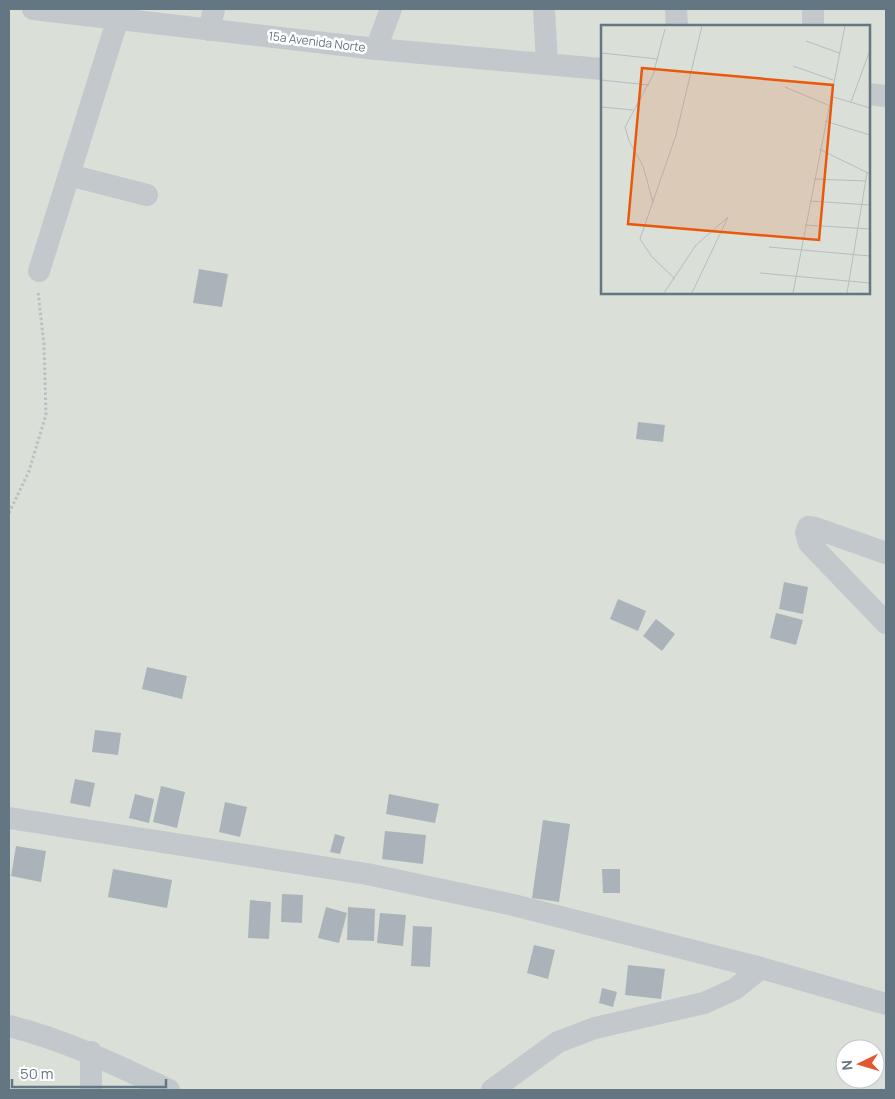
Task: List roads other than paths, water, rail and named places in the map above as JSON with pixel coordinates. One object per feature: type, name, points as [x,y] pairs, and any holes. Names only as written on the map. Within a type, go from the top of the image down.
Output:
[{"type":"street","name":"15a Avenida Norte","points":[[32,9],[118,18],[212,19],[376,49],[601,69]]},
{"type":"street","points":[[376,49],[391,9]]},
{"type":"street","points":[[544,9],[547,64]]},
{"type":"street","points":[[676,9],[677,25]]},
{"type":"street","points":[[813,9],[813,25]]},
{"type":"street","points":[[39,271],[118,18]]},
{"type":"street","points":[[870,94],[886,96]]},
{"type":"street","points":[[69,175],[147,195]]},
{"type":"street","points":[[886,553],[815,528],[808,527],[806,533],[809,543],[886,623]]},
{"type":"street","points":[[9,818],[367,874],[509,904],[761,968],[886,1004]]},
{"type":"street","points":[[492,1090],[558,1042],[595,1028],[704,1003],[735,989],[761,968]]},
{"type":"street","points":[[9,1026],[35,1032],[91,1052],[169,1090]]},
{"type":"street","points":[[91,1052],[91,1090]]}]
